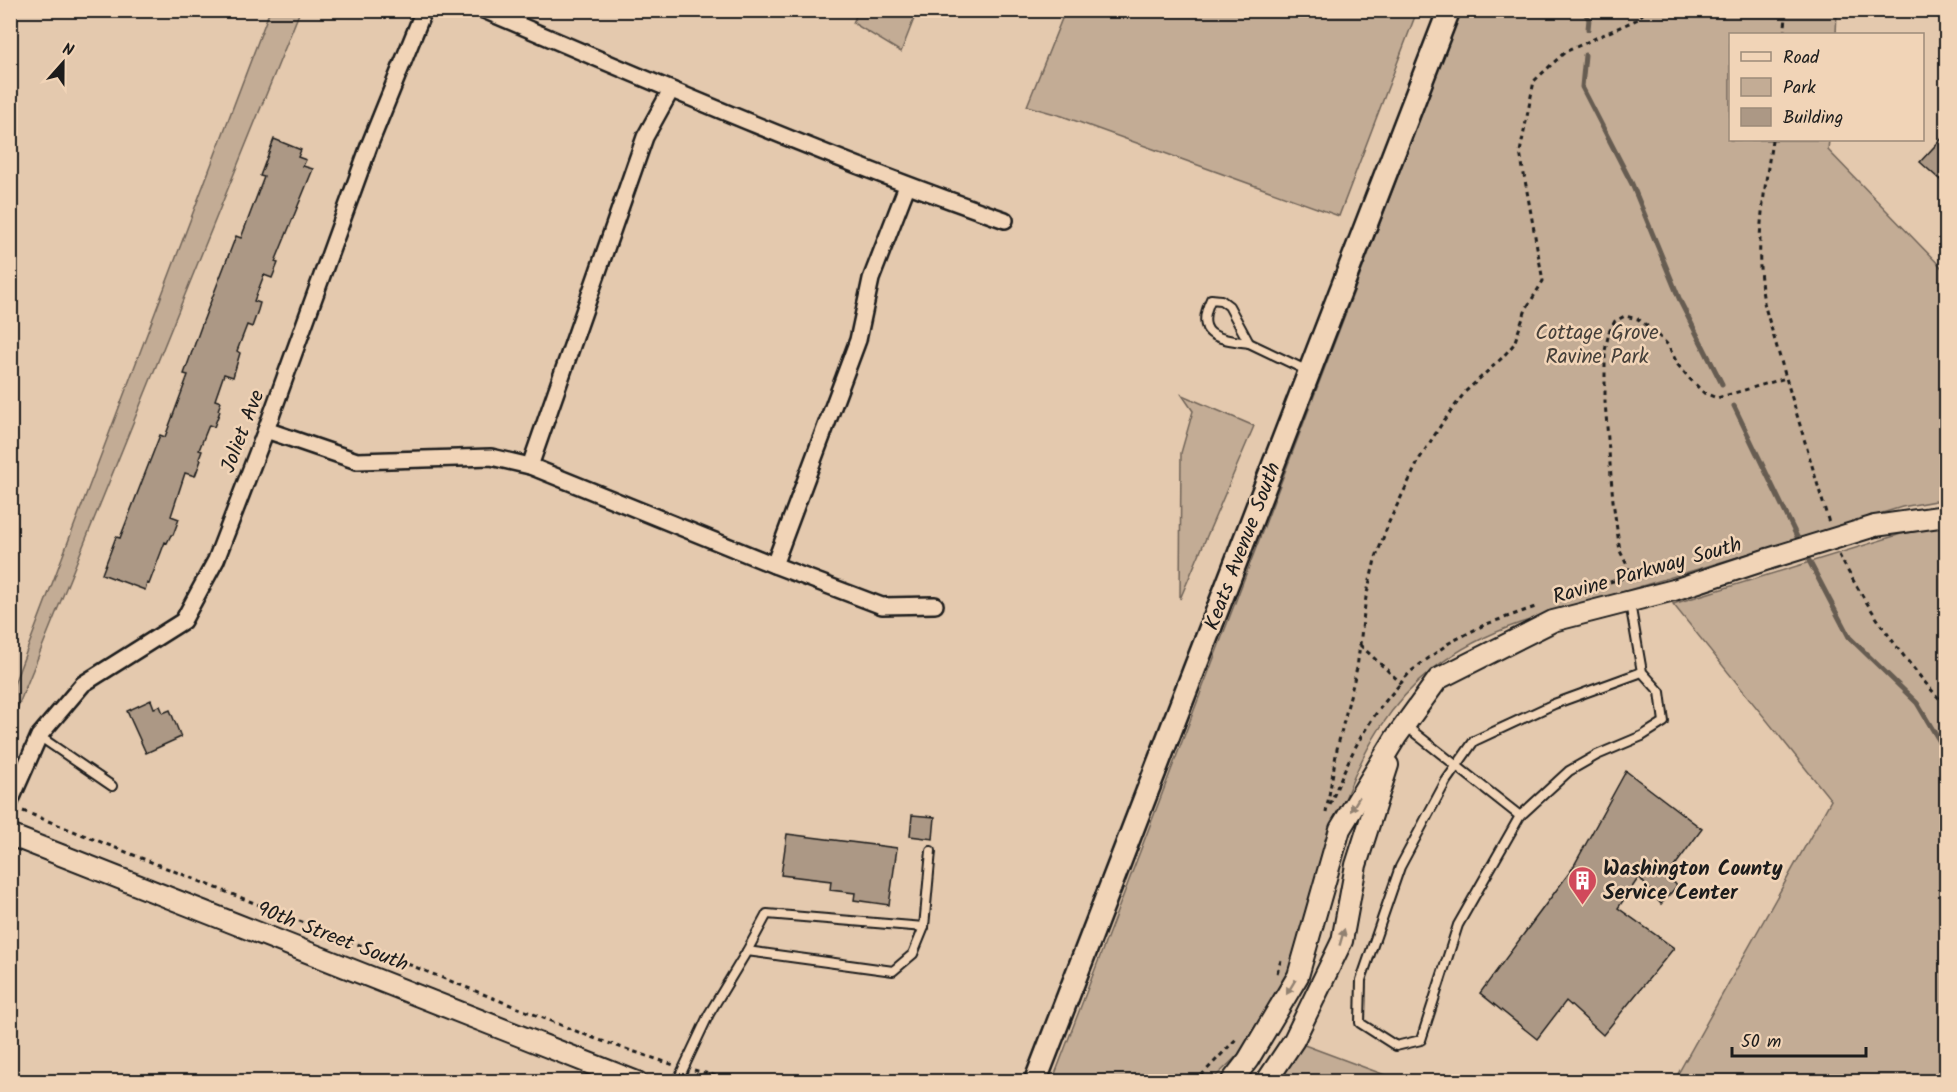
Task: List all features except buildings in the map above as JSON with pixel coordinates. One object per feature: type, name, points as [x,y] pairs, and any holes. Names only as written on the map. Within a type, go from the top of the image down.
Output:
[{"type":"main road","name":"Keats Avenue South","points":[[1035,1082],[1449,10]]},
{"type":"street","name":"Joliet Ave","points":[[16,806],[39,736],[82,684],[183,621],[216,560],[266,430],[369,146],[424,10]]},
{"type":"street","points":[[484,10],[670,90],[907,186],[1005,220]]},
{"type":"street","points":[[530,466],[645,137],[670,90]]},
{"type":"street","points":[[774,565],[858,340],[871,279],[907,186]]},
{"type":"street","points":[[266,430],[357,460],[491,457],[530,466],[774,565],[882,606],[935,605]]},
{"type":"street","name":"Ravine Parkway South","points":[[1231,1082],[1248,1060],[1298,976],[1340,829],[1401,731],[1438,679],[1553,621],[1674,590],[1875,526],[1947,516]]},
{"type":"street","name":"Ravine Parkway South","points":[[1266,1082],[1294,1040],[1342,941],[1356,865],[1401,731]]},
{"type":"street","name":"90th Street South","points":[[10,835],[638,1082]]},
{"type":"lane","points":[[1249,343],[1229,306],[1221,300],[1211,299],[1205,312],[1205,324],[1209,332],[1221,339],[1249,343],[1309,372]]},
{"type":"lane","points":[[1630,601],[1642,672],[1660,692],[1664,722],[1642,736],[1597,755],[1569,771],[1520,816],[1458,925],[1421,1040],[1396,1046],[1360,1023],[1360,980],[1400,867],[1446,781],[1474,741],[1554,704],[1642,672]]},
{"type":"lane","points":[[1401,731],[1456,767],[1520,816]]},
{"type":"lane","points":[[39,736],[112,786]]},
{"type":"lane","points":[[747,951],[893,971],[913,954],[924,927],[931,852]]},
{"type":"lane","points":[[677,1082],[709,1014],[767,914],[924,927]]},
{"type":"path","points":[[1324,823],[1337,749],[1357,668],[1366,597],[1375,560],[1404,489],[1420,458],[1465,392],[1514,344],[1526,309],[1543,281],[1520,152],[1534,81],[1565,52],[1638,19],[1646,10]]},
{"type":"path","points":[[1784,33],[1787,10]]},
{"type":"path","points":[[1772,141],[1758,251],[1759,272],[1765,307],[1831,531]]},
{"type":"path","points":[[1566,597],[1632,575],[1620,551],[1613,501],[1605,402],[1605,351],[1609,332],[1615,321],[1625,316],[1638,319],[1653,330],[1668,345],[1678,365],[1690,379],[1704,393],[1717,398],[1786,378]]},
{"type":"path","points":[[1837,552],[1859,592],[1924,682],[1947,706]]},
{"type":"path","points":[[1326,813],[1363,731],[1377,710],[1410,672],[1449,643],[1484,625],[1545,604]]},
{"type":"path","points":[[1360,645],[1401,683]]},
{"type":"path","points":[[16,806],[596,1039],[654,1059],[738,1082]]},
{"type":"path","points":[[1276,975],[1283,955]]},
{"type":"path","points":[[1195,1082],[1245,1031]]},
{"type":"green space","points":[[270,10],[300,11],[17,709],[11,706],[11,692]]},
{"type":"green space","points":[[1065,10],[1417,11],[1339,216],[1062,116],[1027,106]]},
{"type":"green space","points":[[858,11],[917,11],[901,52],[853,23]]},
{"type":"green space","name":"Cottage Grove Ravine Park","points":[[1461,11],[1837,11],[1836,33],[1729,33],[1729,141],[1829,141],[1828,150],[1946,272],[1946,499],[1902,507],[1520,623],[1471,644],[1432,670],[1401,700],[1376,734],[1356,772],[1339,814],[1283,985],[1261,1029],[1245,1049],[1211,1081],[1052,1082]]},
{"type":"green space","points":[[1182,395],[1254,426],[1180,599],[1181,453],[1193,411]]},
{"type":"green space","points":[[1946,526],[1946,1081],[1674,1081],[1831,800],[1673,604],[1901,534]]},
{"type":"green space","points":[[1299,1043],[1401,1081],[1276,1082]]},
{"type":"waterway","points":[[1583,10],[1589,19],[1588,29]]},
{"type":"waterway","points":[[1585,55],[1582,87],[1632,184],[1681,303],[1722,384]]},
{"type":"waterway","points":[[1734,406],[1801,545]]},
{"type":"waterway","points":[[1805,553],[1849,637],[1917,703],[1946,752]]},
{"type":"place","name":"Washington County Service Center","points":[[1582,906]]}]
